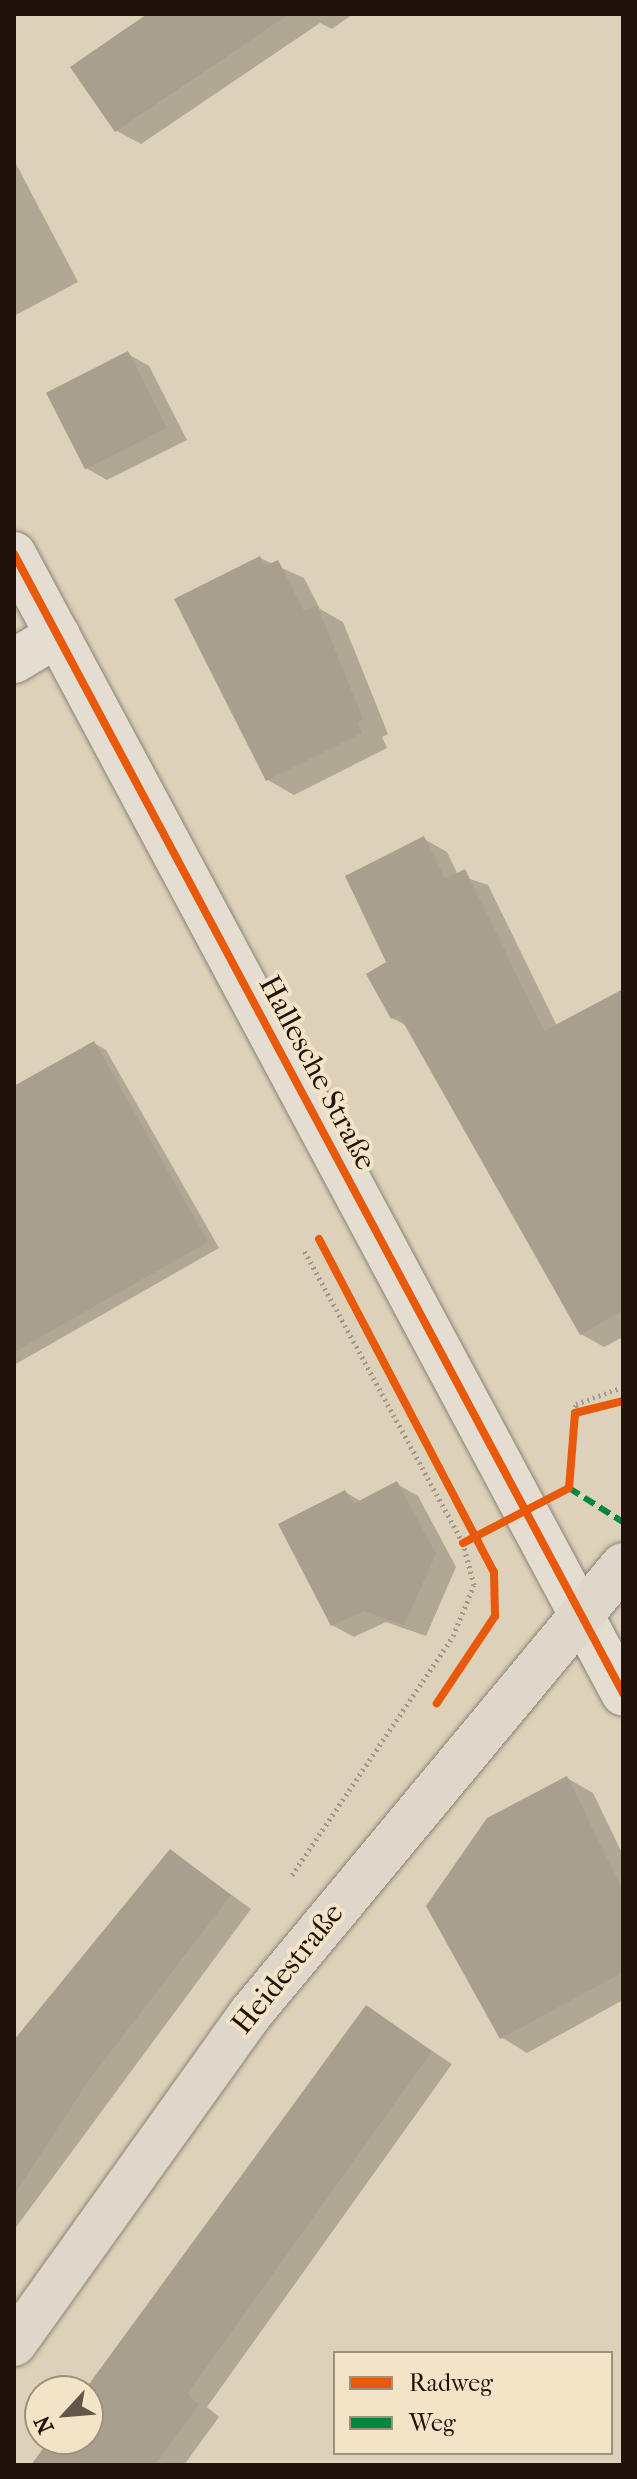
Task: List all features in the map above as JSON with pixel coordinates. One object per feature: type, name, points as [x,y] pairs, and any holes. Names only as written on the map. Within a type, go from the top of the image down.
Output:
[{"type":"main road","name":"Heidestraße","points":[[14,2344],[251,2013],[623,1565]]},
{"type":"street","name":"Hallesche Straße","points":[[14,554],[583,1611],[623,1693]]},
{"type":"street","points":[[14,661],[58,635]]},
{"type":"path","points":[[282,1890],[453,1636],[474,1585],[463,1543],[303,1248]]},
{"type":"path","points":[[605,1408],[575,1413],[576,1404],[623,1387]]},
{"type":"building","points":[[147,14],[289,14],[115,132],[70,67]]},
{"type":"building","points":[[128,351],[167,428],[85,469],[46,393]]},
{"type":"building","points":[[260,556],[265,566],[278,560],[304,611],[317,605],[363,719],[357,722],[362,733],[266,781],[174,599]]},
{"type":"building","points":[[424,836],[445,879],[465,869],[544,1031],[623,989],[623,1310],[580,1335],[399,1015],[391,1019],[366,974],[386,962],[345,876]]},
{"type":"building","points":[[94,1041],[208,1242],[14,1352],[14,1086]]},
{"type":"building","points":[[397,1481],[436,1554],[404,1625],[364,1611],[331,1626],[278,1524],[345,1490],[353,1504]]},
{"type":"building","points":[[567,1776],[623,1891],[623,1972],[500,2039],[426,1906],[487,1818]]},
{"type":"building","points":[[170,1849],[231,1895],[89,2080],[14,2195],[14,2040]]},
{"type":"building","points":[[366,2005],[432,2051],[187,2394],[199,2404],[155,2465],[31,2465],[38,2455],[104,2455],[104,2375],[96,2375]]},
{"type":"marked path","points":[[569,1488],[623,1522]]},
{"type":"cycle path","points":[[14,554],[623,1693]]},
{"type":"cycle path","points":[[319,1239],[494,1572],[495,1616],[437,1703]]},
{"type":"cycle path","points":[[569,1488],[575,1413],[623,1401]]},
{"type":"cycle path","points":[[463,1543],[569,1488]]}]
